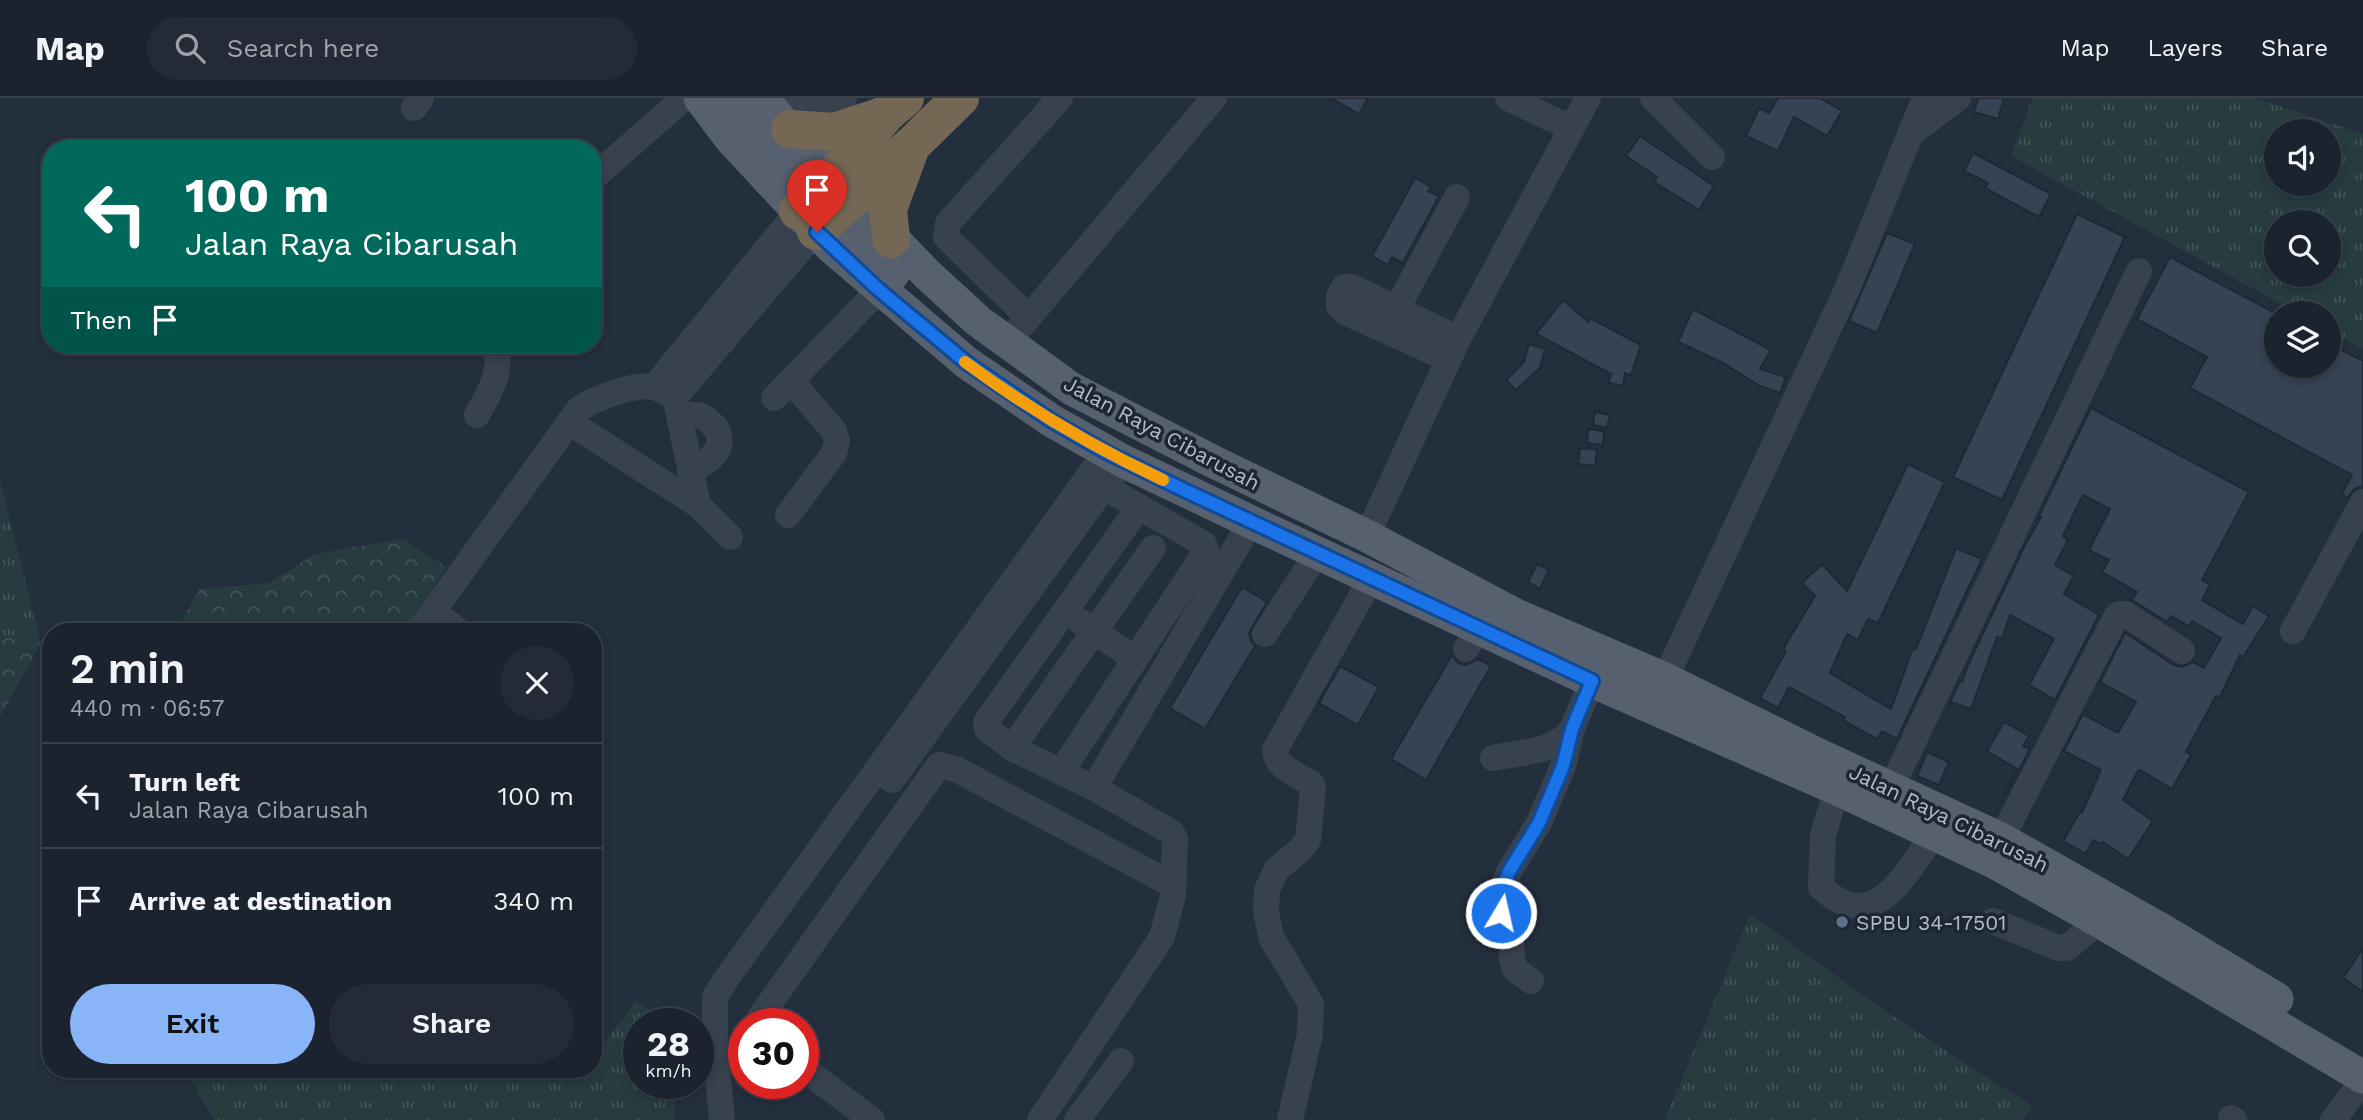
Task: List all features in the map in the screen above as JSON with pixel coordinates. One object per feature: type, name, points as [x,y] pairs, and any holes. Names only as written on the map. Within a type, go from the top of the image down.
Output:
[{"type":"highway","points":[[815,230],[850,195],[913,144],[960,98]]},
{"type":"highway","points":[[781,120],[835,132],[896,104]]},
{"type":"highway","points":[[850,195],[896,104]]},
{"type":"highway","points":[[891,239],[888,209],[913,144]]},
{"type":"main road","name":"Jalan Raya Cibarusah","points":[[700,98],[730,138],[768,180],[815,230],[879,290],[967,363],[1052,421],[1111,466],[1251,522],[1372,577],[1473,638],[1563,667],[1994,862],[2099,920],[2363,1079]]},
{"type":"main road","name":"Jalan Raya Cibarusah","points":[[716,98],[764,156],[853,250],[937,327],[995,370],[1079,426],[1144,463],[1427,588],[1518,616]]},
{"type":"main road","name":"Jalan Raya Cibarusah","points":[[732,98],[770,145],[863,245],[922,302],[1064,403],[1128,441],[1546,648],[1563,667]]},
{"type":"main road","name":"Jalan Raya Cibarusah","points":[[781,120],[891,239],[978,321],[1083,395],[1367,536],[1518,616],[1665,679],[2001,839],[2157,927],[2363,1052]]},
{"type":"main road","points":[[768,180],[783,182],[796,176],[805,163],[781,120]]},
{"type":"street","points":[[602,170],[684,98]]},
{"type":"street","points":[[781,120],[805,110],[831,105],[844,98]]},
{"type":"street","points":[[1028,317],[946,237],[946,229],[948,223],[1060,98]]},
{"type":"street","points":[[1007,343],[1214,98]]},
{"type":"street","points":[[1508,98],[1571,128]]},
{"type":"street","points":[[1367,536],[1453,349],[1588,98]]},
{"type":"street","points":[[1653,98],[1712,157]]},
{"type":"street","points":[[1665,679],[1847,288],[1925,98]]},
{"type":"street","points":[[1910,134],[1958,98]]},
{"type":"street","points":[[1453,349],[1391,319],[1457,197]]},
{"type":"street","points":[[669,400],[815,230]]},
{"type":"street","points":[[1891,788],[2139,271]]},
{"type":"street","points":[[788,515],[834,453],[837,441],[834,431],[783,389],[879,290]]},
{"type":"street","points":[[477,415],[493,386],[497,354]]},
{"type":"street","points":[[426,622],[579,409],[600,397],[623,391],[669,400],[703,417],[719,436],[719,446],[704,465],[690,470]]},
{"type":"street","points":[[669,400],[698,505]]},
{"type":"street","points":[[569,422],[698,505],[730,537]]},
{"type":"street","points":[[722,1120],[715,1044],[726,1011],[732,971],[1111,466],[1139,507],[1204,544],[1206,549],[1061,772]]},
{"type":"street","points":[[2293,631],[2363,502]]},
{"type":"street","points":[[1040,1120],[1158,946],[1167,924],[1173,895],[1176,847],[1174,836],[1094,788],[1012,748],[987,729],[986,722],[1139,507]]},
{"type":"street","points":[[1094,788],[1251,522]]},
{"type":"street","points":[[1012,748],[1153,548]]},
{"type":"street","points":[[1265,634],[1318,552]]},
{"type":"street","points":[[1290,1120],[1310,1034],[1311,1003],[1269,933],[1267,890],[1276,870],[1300,850],[1308,839],[1313,787],[1279,763],[1275,750],[1372,577]]},
{"type":"street","points":[[1065,611],[1135,659]]},
{"type":"street","points":[[2001,839],[2119,614],[2125,614],[2182,651]]},
{"type":"street","points":[[1531,981],[1515,969],[1511,941],[1501,913],[1500,894],[1510,870],[1539,823],[1563,766],[1572,729],[1592,681]]},
{"type":"street","points":[[1493,758],[1555,746],[1564,740],[1572,729]]},
{"type":"street","points":[[766,1008],[939,765],[957,769],[1173,885]]},
{"type":"street","points":[[1837,789],[1823,835],[1821,887],[1834,900],[1855,907],[1878,903],[1897,887],[1934,833]]},
{"type":"street","points":[[1993,921],[2058,948],[2067,948],[2099,920]]},
{"type":"street","points":[[1077,1120],[1121,1061]]},
{"type":"street","points":[[2333,1120],[2363,1079]]},
{"type":"street","points":[[819,1080],[872,1120]]},
{"type":"green space","points":[[2033,98],[2255,98],[2318,119],[2264,119],[2264,196],[2341,196],[2341,127],[2363,134],[2363,349],[2341,337],[2341,301],[2276,301],[2011,156]]},
{"type":"green space","points":[[0,480],[41,643],[0,635]]},
{"type":"green space","points":[[403,539],[447,567],[408,623],[180,623],[200,589],[269,583],[315,554]]},
{"type":"green space","points":[[0,635],[41,643],[0,717]]},
{"type":"green space","points":[[1750,914],[1885,1011],[2032,1106],[2023,1120],[1665,1120]]},
{"type":"green space","points":[[636,1001],[647,1008],[631,1008]]},
{"type":"green space","points":[[623,1018],[623,1099],[675,1099],[675,1120],[214,1120],[189,1078],[602,1078],[602,1046]]},
{"type":"building","points":[[1331,98],[1368,98],[1359,114]]},
{"type":"building","points":[[1778,98],[1820,98],[1842,111],[1827,136],[1794,117],[1778,151],[1746,136],[1759,108],[1769,113]]},
{"type":"building","points":[[1978,98],[2004,98],[1998,119],[1974,112]]},
{"type":"building","points":[[1640,136],[1714,186],[1699,210],[1654,182],[1657,177],[1626,156]]},
{"type":"building","points":[[1973,153],[2051,194],[2039,217],[1985,188],[1988,183],[1964,171]]},
{"type":"building","points":[[1415,178],[1431,187],[1428,191],[1439,196],[1403,263],[1392,257],[1388,265],[1372,256]]},
{"type":"building","points":[[2077,214],[2125,237],[2002,500],[1953,477]]},
{"type":"building","points":[[1887,233],[1915,244],[1877,333],[1849,321]]},
{"type":"building","points":[[2170,257],[2264,307],[2264,378],[2341,378],[2341,349],[2363,361],[2363,486],[2354,489],[2347,498],[2342,494],[2352,475],[2190,388],[2207,357],[2137,319]]},
{"type":"building","points":[[1563,300],[1588,322],[1590,318],[1641,345],[1631,375],[1625,373],[1623,386],[1609,383],[1611,374],[1536,334]]},
{"type":"building","points":[[1693,309],[1771,350],[1760,369],[1786,377],[1780,393],[1760,386],[1721,362],[1678,342]]},
{"type":"building","points":[[1529,344],[1545,349],[1540,368],[1516,390],[1506,380],[1524,362]]},
{"type":"building","points":[[2091,408],[2249,492],[2202,580],[2210,585],[2202,600],[2243,624],[2253,606],[2269,616],[2243,657],[2240,655],[2220,697],[2216,696],[2186,752],[2191,755],[2172,789],[2140,770],[2137,772],[2123,800],[2153,821],[2128,859],[2103,842],[2101,844],[2093,840],[2086,854],[2063,841],[2080,812],[2082,813],[2101,770],[2064,751],[2083,714],[2118,733],[2136,702],[2100,682],[2125,633],[2174,665],[2182,667],[2193,662],[2204,668],[2221,638],[2192,621],[2189,626],[2171,616],[2167,622],[2132,600],[2137,592],[2102,572],[2109,560],[2089,550],[2110,509],[2083,495],[2063,536],[2068,540],[2055,565],[2074,576],[2064,594],[2099,615],[2055,700],[2029,685],[2054,639],[2010,615],[2002,639],[1997,637],[1971,709],[1950,702],[1960,681],[1962,682]]},
{"type":"building","points":[[1595,412],[1610,415],[1607,428],[1593,425]]},
{"type":"building","points":[[1588,429],[1604,431],[1603,445],[1587,443]]},
{"type":"building","points":[[1580,448],[1597,450],[1595,466],[1578,464]]},
{"type":"building","points":[[1908,464],[1945,482],[1878,623],[1868,619],[1858,640],[1847,634],[1830,673],[1891,709],[1913,648],[1916,649],[1956,548],[1982,559],[1897,739],[1882,731],[1877,739],[1843,720],[1845,717],[1789,687],[1778,708],[1760,698],[1786,651],[1783,649],[1815,596],[1802,583],[1822,564],[1847,591]]},
{"type":"building","points":[[1537,564],[1549,570],[1540,589],[1528,582]]},
{"type":"building","points":[[1242,587],[1267,602],[1249,633],[1255,646],[1205,729],[1170,708]]},
{"type":"building","points":[[1452,655],[1458,663],[1466,665],[1478,659],[1491,666],[1426,780],[1391,759]]},
{"type":"building","points":[[1340,666],[1379,687],[1358,725],[1319,703]]},
{"type":"building","points":[[2004,722],[2029,736],[2023,746],[2030,749],[2006,795],[2004,794],[2017,769],[1987,751]]},
{"type":"building","points":[[1927,752],[1949,762],[1939,785],[1917,776]]},
{"type":"building","points":[[2363,948],[2363,992],[2343,978]]},
{"type":"slow traffic","points":[[965,362],[1052,421],[1163,480]]},
{"type":"place","name":"SPBU 34-17501","points":[[1842,922]]},
{"type":"route","points":[[817,232],[879,290],[967,363],[1052,421],[1106,452],[1186,491],[1592,681],[1572,729],[1563,766],[1539,823],[1510,870],[1500,894],[1501,913]]}]
